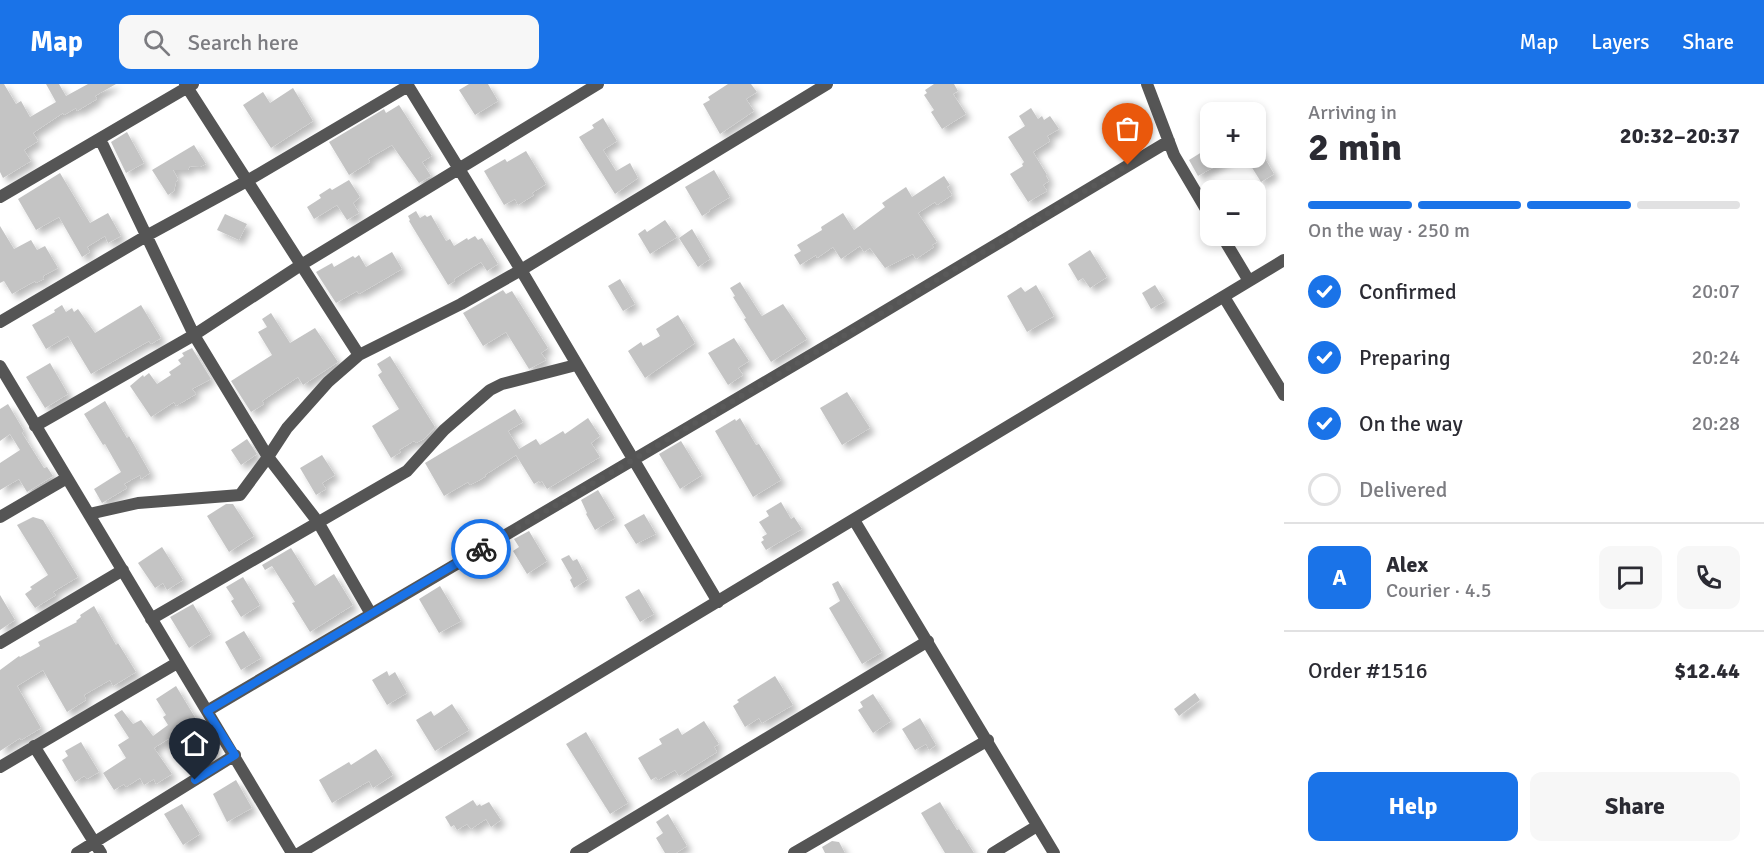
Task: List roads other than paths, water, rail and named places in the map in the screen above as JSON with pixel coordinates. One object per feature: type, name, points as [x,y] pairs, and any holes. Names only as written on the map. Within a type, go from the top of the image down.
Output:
[{"type":"street","points":[[35,426],[194,335],[301,265],[598,84]]},
{"type":"street","points":[[89,514],[138,503],[240,495],[286,428],[315,395],[359,355],[461,304],[521,270],[827,84]]},
{"type":"street","points":[[1147,84],[1174,155],[1200,199]]},
{"type":"street","points":[[0,197],[189,85],[359,355]]},
{"type":"street","points":[[0,322],[148,235],[248,181],[407,85],[521,270],[718,602]]},
{"type":"street","points":[[100,139],[194,335],[268,457],[318,522],[370,614]]},
{"type":"street","points":[[207,711],[1169,141]]},
{"type":"street","points":[[1228,246],[1249,281]]},
{"type":"street","points":[[300,853],[1284,260]]},
{"type":"street","points":[[1224,297],[1284,395]]},
{"type":"street","points":[[151,619],[407,471],[444,430],[490,390],[502,384],[576,365]]},
{"type":"street","points":[[0,366],[292,853]]},
{"type":"street","points":[[0,517],[67,478]]},
{"type":"street","points":[[854,520],[1054,853]]},
{"type":"street","points":[[0,643],[123,570]]},
{"type":"street","points":[[576,853],[928,641]]},
{"type":"street","points":[[0,767],[177,663]]},
{"type":"street","points":[[794,853],[988,740]]},
{"type":"street","points":[[34,746],[98,848]]},
{"type":"street","points":[[77,853],[98,848],[235,755]]},
{"type":"street","points":[[993,853],[1037,826]]}]
